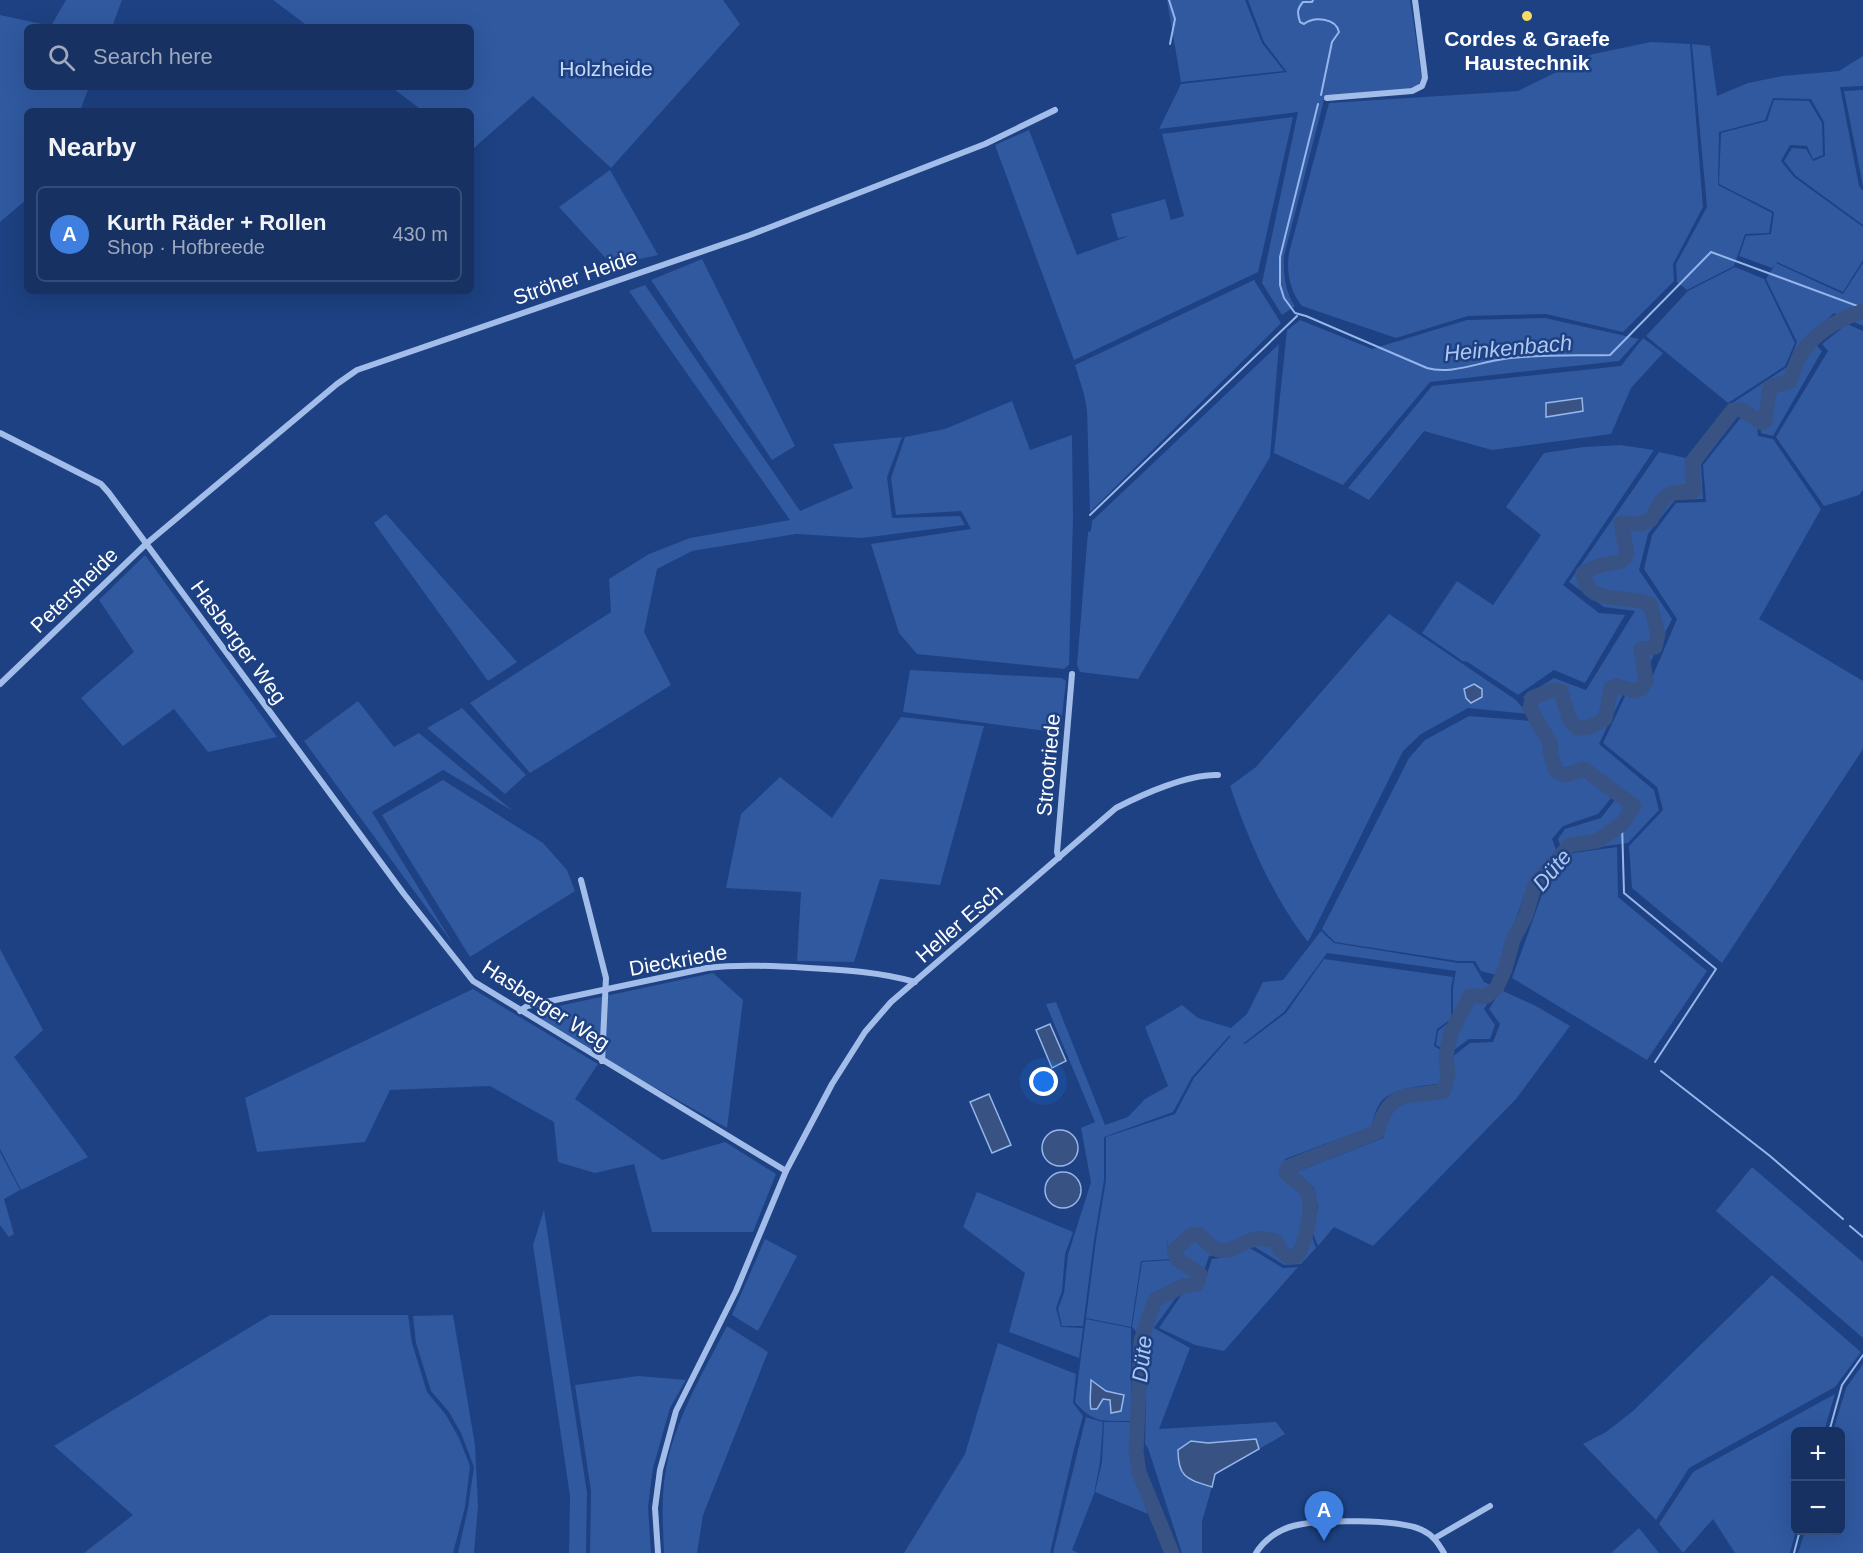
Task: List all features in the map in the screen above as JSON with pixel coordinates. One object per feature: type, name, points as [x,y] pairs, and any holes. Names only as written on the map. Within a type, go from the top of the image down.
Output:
[{"type":"street","points":[[1327,98],[1412,91],[1422,86],[1425,78],[1414,0]]},
{"type":"street","name":"Ströher Heide","points":[[146,544],[337,384],[357,370],[750,236],[985,144],[1055,110]]},
{"type":"street","name":"Hasberger Weg","points":[[0,433],[101,484],[404,894],[474,981],[786,1171]]},
{"type":"street","name":"Petersheide","points":[[0,684],[146,544]]},
{"type":"street","name":"Strootriede","points":[[1059,858],[1057,852],[1072,674]]},
{"type":"street","name":"Heller Esch","points":[[786,1171],[832,1084],[865,1032],[891,1002],[1116,808],[1140,795],[1200,776],[1218,775]]},
{"type":"street","points":[[580,880],[606,978],[602,1061]]},
{"type":"street","name":"Dieckriede","points":[[520,1011],[527,1005],[707,968],[733,965],[843,970],[889,975],[915,982]]},
{"type":"street","points":[[658,1553],[655,1508],[660,1470],[676,1411],[736,1291],[786,1171]]},
{"type":"street","points":[[1435,1538],[1490,1506]]},
{"type":"street","points":[[1256,1553],[1273,1534],[1292,1526],[1311,1522],[1406,1524],[1435,1538],[1444,1553]]},
{"type":"green space","points":[[66,0],[122,0],[113,24],[52,24]]},
{"type":"green space","name":"Holzheide","points":[[273,0],[723,0],[740,24],[611,168],[533,96],[474,148],[474,108],[419,108],[395,90],[474,90],[474,24],[305,24]]},
{"type":"green space","points":[[1167,0],[1245,0],[1262,43],[1284,71],[1181,82]]},
{"type":"green space","points":[[1248,0],[1410,0],[1422,78],[1418,85],[1410,88],[1325,96],[1284,256],[1285,282],[1295,306],[1282,315],[1262,283],[1298,112],[1159,129],[1181,84],[1287,72],[1264,42]]},
{"type":"green space","points":[[0,15],[42,24],[24,24],[24,90],[88,90],[81,108],[24,108],[24,202],[0,222]]},
{"type":"green space","points":[[1651,42],[1690,44],[1703,207],[1673,264],[1674,281],[1623,332],[1546,314],[1468,316],[1396,338],[1302,306],[1294,294],[1290,281],[1289,253],[1329,103],[1518,91],[1593,54]]},
{"type":"green space","points":[[1692,44],[1710,46],[1717,96],[1748,83],[1783,76],[1839,71],[1863,56],[1863,86],[1840,87],[1859,186],[1863,191],[1863,225],[1796,176],[1784,161],[1792,148],[1806,149],[1813,161],[1825,156],[1824,122],[1811,99],[1773,98],[1765,120],[1719,132],[1718,185],[1772,213],[1769,233],[1745,234],[1734,266],[1687,290],[1677,282],[1676,264],[1707,207]]},
{"type":"green space","points":[[1863,90],[1863,186],[1844,91]]},
{"type":"green space","points":[[1774,100],[1809,101],[1822,123],[1823,155],[1813,159],[1807,146],[1790,145],[1781,161],[1794,177],[1863,227],[1863,260],[1843,292],[1777,262],[1772,268],[1739,256],[1746,236],[1771,234],[1774,212],[1719,184],[1721,133],[1767,121]]},
{"type":"green space","points":[[1293,117],[1258,272],[1074,360],[995,145],[1029,130],[1077,255],[1129,236],[1118,238],[1111,214],[1165,199],[1171,220],[1184,216],[1162,134]]},
{"type":"green space","points":[[610,170],[658,255],[612,265],[559,207]]},
{"type":"green space","points":[[702,259],[795,446],[772,460],[651,280]]},
{"type":"green space","points":[[1776,263],[1843,294],[1863,263],[1863,326],[1834,313],[1808,337],[1822,351],[1773,436],[1761,433],[1759,415],[1745,407],[1701,464],[1703,499],[1675,500],[1648,534],[1639,570],[1672,619],[1641,681],[1636,686],[1628,684],[1599,744],[1654,790],[1659,810],[1628,843],[1572,851],[1565,859],[1558,839],[1565,829],[1601,818],[1621,792],[1586,764],[1567,771],[1559,768],[1555,754],[1558,745],[1536,708],[1523,697],[1554,678],[1586,690],[1635,611],[1604,607],[1569,582],[1659,452],[1686,458],[1728,406],[1787,367],[1797,342],[1766,279]]},
{"type":"green space","points":[[1735,267],[1764,279],[1795,343],[1785,366],[1728,403],[1646,336],[1688,291]]},
{"type":"green space","points":[[1254,280],[1281,323],[1090,512],[1087,411],[1075,365]]},
{"type":"green space","points":[[645,285],[800,511],[853,488],[833,444],[902,437],[887,477],[892,518],[960,516],[965,525],[862,538],[796,534],[692,551],[657,569],[644,632],[671,685],[530,773],[470,703],[611,612],[609,579],[649,554],[690,538],[790,520],[629,291]]},
{"type":"green space","points":[[1545,318],[1639,339],[1619,361],[1430,382],[1343,485],[1274,453],[1287,330],[1300,320],[1372,349],[1467,320]]},
{"type":"green space","points":[[1847,324],[1863,331],[1863,490],[1859,495],[1824,506],[1776,437],[1828,351],[1822,344]]},
{"type":"green space","points":[[1643,338],[1663,353],[1631,388],[1611,434],[1492,450],[1424,431],[1369,500],[1348,488],[1432,386],[1621,366]]},
{"type":"green space","points":[[1279,344],[1270,457],[1138,679],[1080,672],[1077,665],[1088,532],[1091,531],[1092,521]]},
{"type":"green space","points":[[1012,401],[1030,450],[1072,435],[1073,519],[1069,665],[1064,669],[917,654],[899,633],[871,544],[971,529],[961,511],[896,515],[891,478],[905,437],[945,429]]},
{"type":"green space","points":[[1742,416],[1757,425],[1758,436],[1773,439],[1821,509],[1759,619],[1863,681],[1863,749],[1722,963],[1632,888],[1629,846],[1663,810],[1657,787],[1603,743],[1626,694],[1636,696],[1645,694],[1677,619],[1644,569],[1652,535],[1676,503],[1706,502],[1703,465]]},
{"type":"green space","points":[[1620,445],[1654,450],[1563,585],[1599,613],[1625,615],[1585,683],[1554,670],[1518,695],[1422,633],[1457,581],[1493,605],[1541,535],[1506,507],[1544,453]]},
{"type":"green space","points":[[386,514],[517,662],[488,681],[374,523]]},
{"type":"green space","points":[[145,555],[277,737],[208,752],[174,709],[123,746],[81,698],[134,652],[99,600]]},
{"type":"green space","points":[[1389,614],[1516,700],[1528,714],[1468,708],[1421,734],[1403,751],[1308,942],[1283,906],[1263,867],[1230,786],[1256,767]]},
{"type":"green space","points":[[910,670],[1062,678],[1066,681],[1060,733],[903,712]]},
{"type":"green space","points":[[358,701],[394,747],[419,733],[513,811],[443,770],[372,812],[453,944],[304,741]]},
{"type":"green space","points":[[462,708],[526,775],[505,794],[427,728]]},
{"type":"green space","points":[[1469,716],[1531,721],[1546,746],[1544,752],[1552,775],[1565,781],[1583,774],[1612,797],[1598,814],[1563,826],[1552,839],[1556,850],[1529,882],[1496,975],[1481,971],[1475,961],[1458,961],[1335,942],[1322,929],[1409,758],[1425,740]]},
{"type":"green space","points":[[901,717],[984,726],[940,885],[880,879],[854,962],[797,961],[801,892],[726,888],[741,814],[780,777],[832,818]]},
{"type":"green space","points":[[443,780],[543,843],[567,870],[575,891],[470,957],[382,815]]},
{"type":"green space","points":[[1617,847],[1618,897],[1707,971],[1647,1060],[1512,978],[1544,889],[1573,853]]},
{"type":"green space","points":[[1321,931],[1334,943],[1458,963],[1473,963],[1484,982],[1497,988],[1484,1009],[1495,1025],[1490,1039],[1469,1039],[1450,1053],[1436,1045],[1438,1031],[1453,1019],[1453,987],[1456,971],[1327,953],[1284,1012],[1244,1043],[1240,1041],[1245,1044],[1286,1013],[1324,959],[1453,977],[1451,1019],[1437,1029],[1434,1046],[1441,1050],[1444,1074],[1439,1084],[1411,1087],[1391,1094],[1380,1103],[1371,1127],[1285,1159],[1281,1177],[1303,1199],[1305,1204],[1301,1231],[1310,1232],[1316,1248],[1301,1264],[1284,1265],[1250,1244],[1232,1253],[1209,1256],[1199,1286],[1183,1288],[1154,1328],[1190,1348],[1159,1429],[1276,1422],[1285,1434],[1259,1449],[1256,1439],[1208,1443],[1191,1441],[1188,1479],[1212,1487],[1202,1521],[1202,1553],[1182,1553],[1145,1444],[1147,1344],[1132,1327],[1142,1262],[1171,1260],[1166,1235],[1170,1259],[1141,1261],[1131,1327],[1086,1318],[1106,1180],[1106,1137],[1175,1114],[1194,1078],[1231,1036],[1192,1077],[1173,1112],[1104,1137],[1104,1180],[1083,1326],[1062,1326],[1058,1309],[1064,1293],[1068,1255],[1091,1182],[1081,1128],[1095,1122],[1046,1004],[1056,1002],[1105,1125],[1128,1117],[1145,1099],[1168,1086],[1145,1027],[1182,1005],[1198,1018],[1231,1028],[1247,1014],[1263,982],[1283,980]]},
{"type":"green space","points":[[0,949],[43,1030],[14,1057],[88,1157],[21,1190],[0,1149]]},
{"type":"green space","points":[[713,973],[743,1000],[727,1128],[535,1020],[540,1010]]},
{"type":"green space","points":[[473,989],[598,1064],[575,1099],[662,1160],[725,1142],[776,1174],[753,1232],[652,1232],[634,1164],[595,1173],[558,1162],[554,1122],[490,1086],[390,1090],[365,1142],[257,1152],[245,1098]]},
{"type":"green space","points":[[1501,990],[1536,1006],[1570,1026],[1516,1099],[1373,1246],[1334,1227],[1318,1246],[1312,1231],[1318,1207],[1314,1188],[1296,1172],[1383,1138],[1388,1119],[1399,1106],[1414,1100],[1448,1097],[1454,1076],[1452,1057],[1470,1043],[1493,1042],[1500,1024],[1489,1009]]},
{"type":"green space","points":[[0,1152],[20,1190],[4,1199],[14,1234],[9,1237],[0,1225]]},
{"type":"green space","points":[[1752,1167],[1863,1262],[1863,1338],[1716,1211]]},
{"type":"green space","points":[[977,1192],[1073,1232],[1065,1254],[1062,1291],[1056,1308],[1061,1327],[1083,1328],[1079,1358],[1009,1332],[1025,1273],[963,1227]]},
{"type":"green space","points":[[544,1210],[587,1493],[586,1553],[569,1553],[570,1496],[533,1245]]},
{"type":"green space","points":[[765,1239],[797,1256],[758,1331],[732,1315]]},
{"type":"green space","points":[[1250,1248],[1283,1268],[1298,1267],[1224,1351],[1195,1345],[1159,1328],[1184,1291],[1202,1289],[1212,1259],[1233,1256]]},
{"type":"green space","points":[[1772,1275],[1861,1352],[1835,1387],[1689,1468],[1656,1520],[1583,1444],[1606,1432],[1633,1411]]},
{"type":"green space","points":[[270,1315],[408,1315],[412,1343],[427,1392],[446,1415],[459,1438],[470,1466],[465,1507],[453,1553],[84,1553],[133,1515],[54,1446]]},
{"type":"green space","points":[[453,1315],[475,1445],[478,1506],[474,1553],[458,1553],[474,1467],[461,1433],[449,1412],[431,1391],[416,1343],[413,1316]]},
{"type":"green space","points":[[1086,1319],[1131,1328],[1131,1421],[1094,1418],[1075,1402]]},
{"type":"green space","points":[[727,1326],[768,1352],[703,1515],[697,1553],[664,1553],[663,1494],[669,1455],[690,1398]]},
{"type":"green space","points":[[998,1343],[1076,1374],[1073,1403],[1083,1416],[1050,1553],[904,1553],[965,1454]]},
{"type":"green space","points":[[1863,1364],[1863,1553],[1798,1553],[1804,1535],[1845,1535],[1845,1427],[1834,1427],[1846,1388]]},
{"type":"green space","points":[[638,1376],[686,1380],[670,1408],[653,1468],[648,1507],[651,1553],[590,1553],[591,1491],[575,1385]]},
{"type":"green space","points":[[1835,1394],[1825,1427],[1791,1427],[1791,1535],[1795,1535],[1790,1553],[1735,1553],[1713,1519],[1683,1553],[1659,1524],[1693,1472]]},
{"type":"green space","points":[[1086,1417],[1103,1422],[1100,1462],[1094,1494],[1072,1550],[1078,1553],[1053,1553]]},
{"type":"green space","points":[[1104,1422],[1131,1422],[1134,1470],[1148,1514],[1095,1492],[1102,1462]]},
{"type":"green space","points":[[1639,1528],[1659,1553],[1611,1553]]},
{"type":"shaded area","points":[[1582,398],[1583,411],[1546,417],[1546,403]]},
{"type":"shaded area","points":[[1474,684],[1482,689],[1482,697],[1471,703],[1466,698],[1464,689]]},
{"type":"shaded area","points":[[1050,1024],[1066,1061],[1052,1068],[1036,1030]]},
{"type":"shaded area","points":[[989,1094],[1011,1145],[992,1153],[970,1102]]},
{"type":"shaded area","points":[[1060,1130],[1072,1136],[1078,1148],[1072,1160],[1060,1166],[1048,1160],[1042,1148],[1048,1136]]},
{"type":"shaded area","points":[[1063,1172],[1076,1177],[1081,1190],[1076,1203],[1063,1208],[1050,1203],[1045,1190],[1050,1177]]},
{"type":"shaded area","points":[[1091,1380],[1106,1391],[1124,1395],[1121,1411],[1111,1413],[1110,1400],[1103,1399],[1097,1409],[1091,1409]]},
{"type":"shaded area","points":[[1256,1439],[1259,1449],[1215,1474],[1212,1487],[1190,1479],[1182,1472],[1178,1450],[1191,1441],[1208,1443]]},
{"type":"waterway","points":[[1169,0],[1175,19],[1170,44]]},
{"type":"waterway","name":"Heinkenbach","points":[[1313,0],[1303,2],[1300,7],[1298,14],[1300,22],[1304,24],[1319,19],[1329,21],[1337,27],[1339,32],[1332,42],[1321,95]]},
{"type":"waterway","name":"Heinkenbach","points":[[1318,104],[1280,257],[1280,285],[1284,298],[1295,313],[1427,368],[1455,369],[1530,356],[1610,355],[1711,252],[1863,308]]},
{"type":"waterway","name":"Düte","points":[[1172,1553],[1139,1472],[1136,1452],[1141,1340],[1155,1300],[1183,1286],[1197,1284],[1200,1274],[1177,1259],[1174,1250],[1191,1235],[1200,1235],[1211,1246],[1223,1251],[1252,1240],[1264,1239],[1276,1241],[1279,1249],[1289,1257],[1297,1256],[1308,1225],[1310,1206],[1305,1189],[1286,1173],[1288,1167],[1377,1132],[1388,1108],[1401,1098],[1444,1091],[1448,1075],[1446,1056],[1451,1032],[1470,996],[1487,996],[1497,987],[1513,940],[1526,915],[1535,884],[1570,845],[1597,841],[1622,824],[1634,806],[1584,769],[1565,775],[1556,771],[1550,752],[1551,745],[1530,708],[1532,698],[1552,690],[1561,691],[1569,719],[1577,728],[1590,727],[1605,719],[1611,688],[1616,686],[1635,691],[1641,689],[1646,681],[1641,649],[1655,647],[1658,634],[1650,604],[1600,595],[1586,584],[1583,573],[1598,566],[1622,561],[1627,554],[1621,523],[1641,524],[1651,520],[1666,496],[1676,492],[1694,491],[1692,462],[1733,410],[1742,410],[1762,423],[1765,421],[1770,387],[1790,381],[1801,354],[1820,333],[1837,322],[1863,311]]},
{"type":"waterway","points":[[1090,515],[1297,316]]},
{"type":"waterway","points":[[1622,824],[1624,893],[1716,969],[1655,1062]]},
{"type":"waterway","points":[[1661,1071],[1770,1156],[1843,1219]]},
{"type":"waterway","points":[[1850,1226],[1863,1237]]},
{"type":"waterway","points":[[1830,1427],[1842,1385],[1863,1355]]},
{"type":"waterway","points":[[1794,1553],[1799,1535]]},
{"type":"place","name":"Cordes & Graefe Haustechnik","points":[[1527,16]]},
{"type":"place","name":"Kurth Räder + Rollen","points":[[1324,1541]]}]
